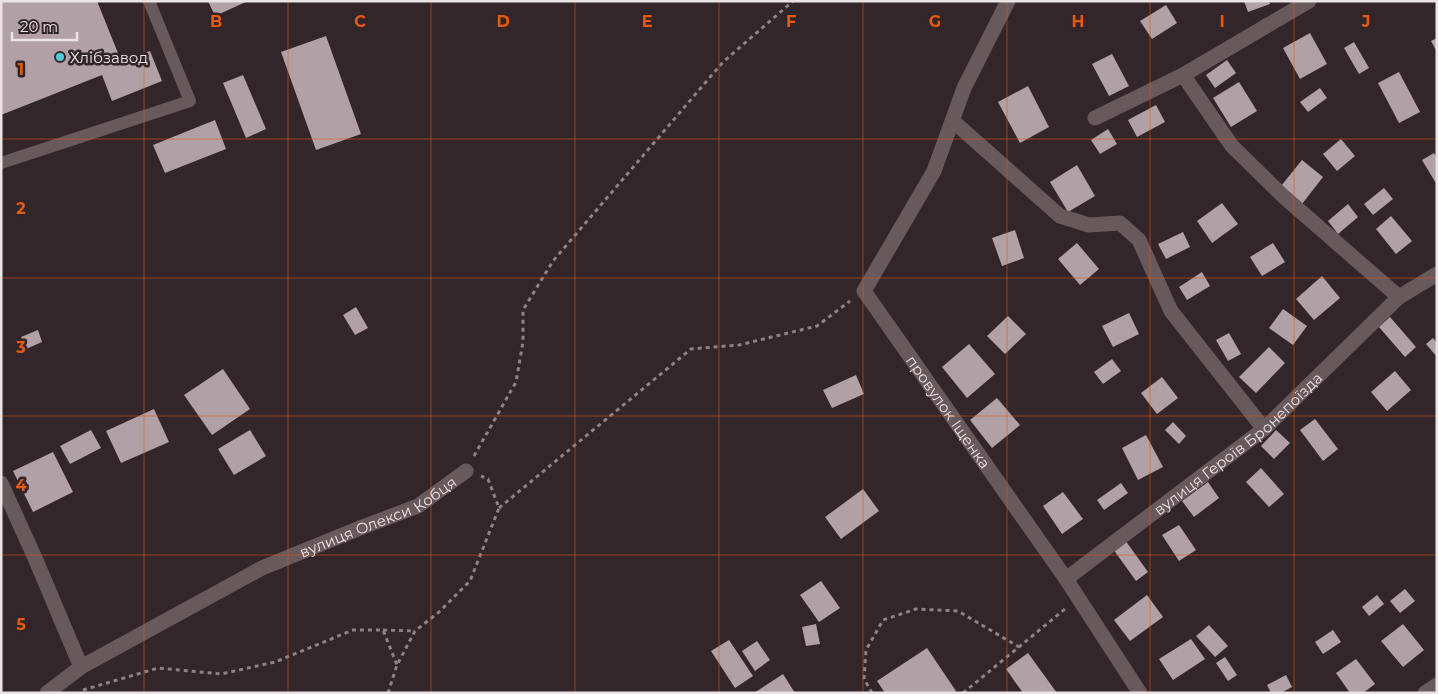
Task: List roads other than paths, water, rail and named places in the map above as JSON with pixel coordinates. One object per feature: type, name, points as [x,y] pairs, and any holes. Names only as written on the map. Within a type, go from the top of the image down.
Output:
[{"type":"street","points":[[1008,1],[964,88],[953,121],[1060,216],[1089,226],[1120,223],[1139,240],[1171,311],[1264,429]]},
{"type":"street","points":[[1095,118],[1183,75],[1309,1]]},
{"type":"street","points":[[1183,75],[1232,146],[1283,196],[1399,297]]},
{"type":"street","name":"провулок Іщенка","points":[[953,121],[934,171],[864,291],[1079,597],[1140,693]]},
{"type":"street","name":"вулиця Героїв Бронепоїзда","points":[[1066,579],[1264,429],[1399,297],[1437,274]]},
{"type":"street","name":"вулиця Олекси Кобця","points":[[47,693],[81,667],[262,568],[418,506],[466,471]]},
{"type":"street","points":[[1,483],[81,667]]},
{"type":"street","points":[[1425,693],[1437,685]]},
{"type":"lane","points":[[1,163],[190,100],[149,1]]},
{"type":"place","name":"Хлібзавод","points":[[60,57]]}]
